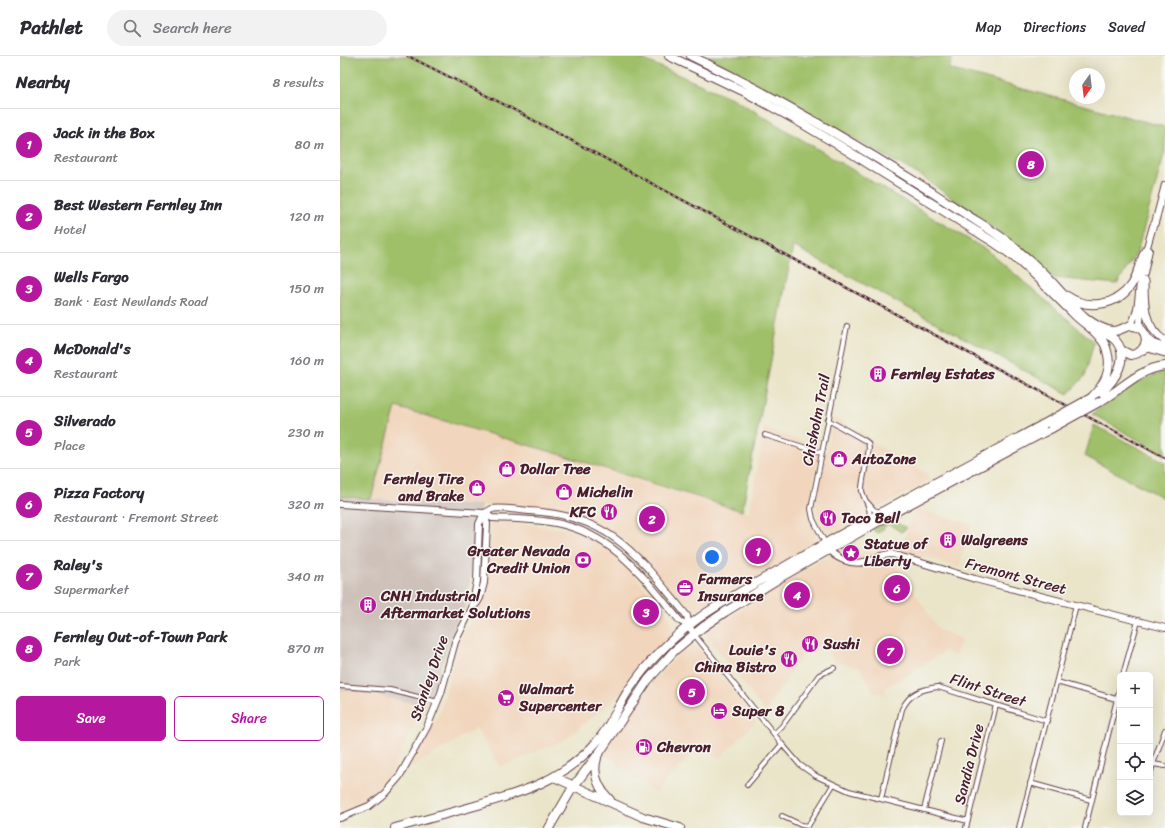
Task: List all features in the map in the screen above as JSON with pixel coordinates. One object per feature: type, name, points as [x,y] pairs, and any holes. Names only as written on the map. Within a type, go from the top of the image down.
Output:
[{"type":"highway","points":[[669,56],[733,86],[837,143],[996,242],[1013,255],[1078,319],[1114,339],[1119,347],[1127,354],[1138,352]]},
{"type":"highway","points":[[613,803],[604,794],[599,785],[595,770],[596,760],[631,703],[674,651],[694,634],[725,612],[869,519],[1044,424],[1095,400],[1118,382],[1128,360],[1145,344],[1144,334],[1136,326],[1116,331],[1109,330],[1093,322],[1078,310],[1014,246],[871,154],[809,117],[744,82],[691,56]]},
{"type":"highway","points":[[785,114],[804,118],[809,117]]},
{"type":"highway","points":[[809,117],[812,123],[829,134],[837,143]]},
{"type":"highway","points":[[949,214],[952,212],[958,214],[987,228]]},
{"type":"highway","points":[[1061,292],[1072,299],[1088,304],[1103,303],[1117,298],[1130,285],[1146,250]]},
{"type":"highway","points":[[1090,327],[1103,341],[1109,364],[1108,374],[1095,400]]},
{"type":"highway","points":[[1095,400],[1115,376],[1122,360],[1118,336],[1125,328]]},
{"type":"highway","points":[[549,828],[628,692],[647,666],[661,651],[689,626],[732,597],[1052,428],[1095,400],[1140,374],[1165,366]]},
{"type":"highway","points":[[395,828],[517,794],[554,778],[579,760],[605,731]]},
{"type":"highway","points":[[574,786],[602,749]]},
{"type":"highway","points":[[554,778],[643,817],[680,828]]},
{"type":"main road","points":[[1144,281],[1144,308],[1146,317],[1153,330],[1165,341]]},
{"type":"main road","points":[[1144,334],[1149,341],[1165,348]]},
{"type":"main road","points":[[1138,352],[1148,348],[1165,353]]},
{"type":"street","points":[[1125,328],[1132,323],[1135,317],[1140,276],[1165,184]]},
{"type":"street","points":[[1144,334],[1140,323],[1145,266],[1156,226],[1155,223]]},
{"type":"street","name":"Chisholm Trail","points":[[827,546],[813,519],[811,509],[847,326]]},
{"type":"street","points":[[828,420],[864,440],[868,444],[869,448],[862,491],[870,512],[869,519]]},
{"type":"street","points":[[765,435],[822,453]]},
{"type":"street","points":[[867,502],[874,510],[881,512]]},
{"type":"street","points":[[340,504],[484,513],[493,509],[540,511],[556,513],[579,519],[610,534],[636,554],[687,616],[689,626],[694,634],[800,765],[816,776],[849,791],[968,821]]},
{"type":"street","points":[[484,513],[492,518],[541,521],[564,525],[594,536],[616,551],[630,563],[680,621],[689,626]]},
{"type":"street","name":"Stanley Drive","points":[[340,818],[369,806],[385,793],[398,777],[427,727],[438,702],[453,646],[472,608],[477,581],[479,524],[484,513]]},
{"type":"street","points":[[564,525],[567,521],[579,519]]},
{"type":"street","name":"Fremont Street","points":[[827,546],[840,559],[864,563],[878,556],[892,554],[975,579],[1165,628]]},
{"type":"street","points":[[1019,828],[1076,605]]},
{"type":"street","points":[[1124,672],[1138,621]]},
{"type":"street","points":[[774,734],[782,726],[819,675],[834,668]]},
{"type":"street","points":[[1057,682],[1116,700]]},
{"type":"street","points":[[340,686],[390,690],[438,702]]},
{"type":"street","name":"Flint Street","points":[[881,799],[902,709],[911,696],[925,688],[938,687],[1047,721]]},
{"type":"street","points":[[1084,828],[1117,697]]},
{"type":"street","name":"Sandia Drive","points":[[966,828],[996,705]]},
{"type":"street","points":[[1165,730],[1153,764],[1165,766]]},
{"type":"street","points":[[924,810],[941,741]]},
{"type":"street","points":[[747,785],[782,744]]},
{"type":"street","points":[[1030,783],[1091,800]]},
{"type":"street","points":[[782,816],[801,826],[808,826],[833,785]]},
{"type":"shaded area","points":[[395,407],[552,452],[702,500],[750,513],[764,428],[820,448],[808,509],[816,538],[813,545],[808,549],[697,610],[690,612],[628,543],[613,532],[573,514],[534,508],[371,499]]},
{"type":"shaded area","points":[[835,418],[866,436],[873,443],[926,473],[930,480],[834,533],[826,530],[816,512],[816,505]]},
{"type":"shaded area","points":[[340,496],[481,505],[466,607],[459,615],[433,690],[424,705],[352,691],[340,691]]},
{"type":"shaded area","points":[[914,508],[972,524],[959,567],[901,551]]},
{"type":"shaded area","points":[[490,521],[570,530],[596,541],[616,554],[670,618],[673,629],[672,634],[646,661],[619,695],[566,739],[500,767],[476,728],[409,769],[440,712],[459,643],[484,595]]},
{"type":"shaded area","points":[[845,547],[847,552],[858,555],[867,554],[882,549],[899,569],[939,630],[962,639],[955,655],[945,651],[886,687],[885,694],[873,691],[860,667],[833,661],[828,647],[821,645],[803,654],[765,712],[706,634],[713,627],[824,558]]},
{"type":"shaded area","points":[[693,645],[698,647],[756,721],[720,758],[699,745],[655,793],[602,752],[658,676],[686,647]]},
{"type":"shaded area","points":[[340,691],[352,691],[424,705],[389,777],[361,805],[340,811]]},
{"type":"green space","points":[[340,56],[635,56],[734,99],[988,251],[1094,342],[1085,376],[1068,394],[793,246],[742,511],[552,452],[396,407],[371,499],[340,496]]},
{"type":"green space","points":[[706,56],[953,56],[949,69],[1069,101],[1069,104],[1079,104],[1165,127],[1165,151],[1137,252],[1117,284],[1054,278],[1016,245],[923,177]]},
{"type":"green space","points":[[1160,373],[1165,373],[1165,455],[1092,414],[1138,382]]},
{"type":"green space","points":[[1094,425],[1165,462],[1165,499],[1085,456]]},
{"type":"green space","points":[[893,518],[900,525],[907,528],[901,532],[889,524],[877,533],[872,529]]},
{"type":"railway","points":[[408,56],[505,105],[1165,458]]},
{"type":"place","name":"Fernley Out-of-Town Park","points":[[1031,164]]},
{"type":"place","name":"Fernley Estates","points":[[878,374]]},
{"type":"place","name":"AutoZone","points":[[839,459]]},
{"type":"place","name":"Dollar Tree","points":[[507,469]]},
{"type":"place","name":"Fernley Tire and Brake","points":[[477,488]]},
{"type":"place","name":"Michelin","points":[[564,492]]},
{"type":"place","name":"KFC","points":[[609,512]]},
{"type":"place","name":"Taco Bell","points":[[828,518]]},
{"type":"place","name":"Best Western Fernley Inn","points":[[652,519]]},
{"type":"place","name":"Walgreens","points":[[948,540]]},
{"type":"place","name":"Jack in the Box","points":[[758,551]]},
{"type":"place","name":"Statue of Liberty","points":[[851,553]]},
{"type":"place","name":"Greater Nevada Credit Union","points":[[583,560]]},
{"type":"place","name":"Farmers Insurance","points":[[685,588]]},
{"type":"place","name":"Pizza Factory","points":[[897,588]]},
{"type":"place","name":"McDonald's","points":[[797,595]]},
{"type":"place","name":"CNH Industrial Aftermarket Solutions","points":[[368,605]]},
{"type":"place","name":"Wells Fargo","points":[[646,612]]},
{"type":"place","name":"Sushi","points":[[810,644]]},
{"type":"place","name":"Raley's","points":[[890,651]]},
{"type":"place","name":"Louie's China Bistro","points":[[789,659]]},
{"type":"place","name":"Silverado","points":[[692,692]]},
{"type":"place","name":"Walmart Supercenter","points":[[506,698]]},
{"type":"place","name":"Super 8","points":[[719,711]]},
{"type":"place","name":"Chevron","points":[[644,747]]}]
